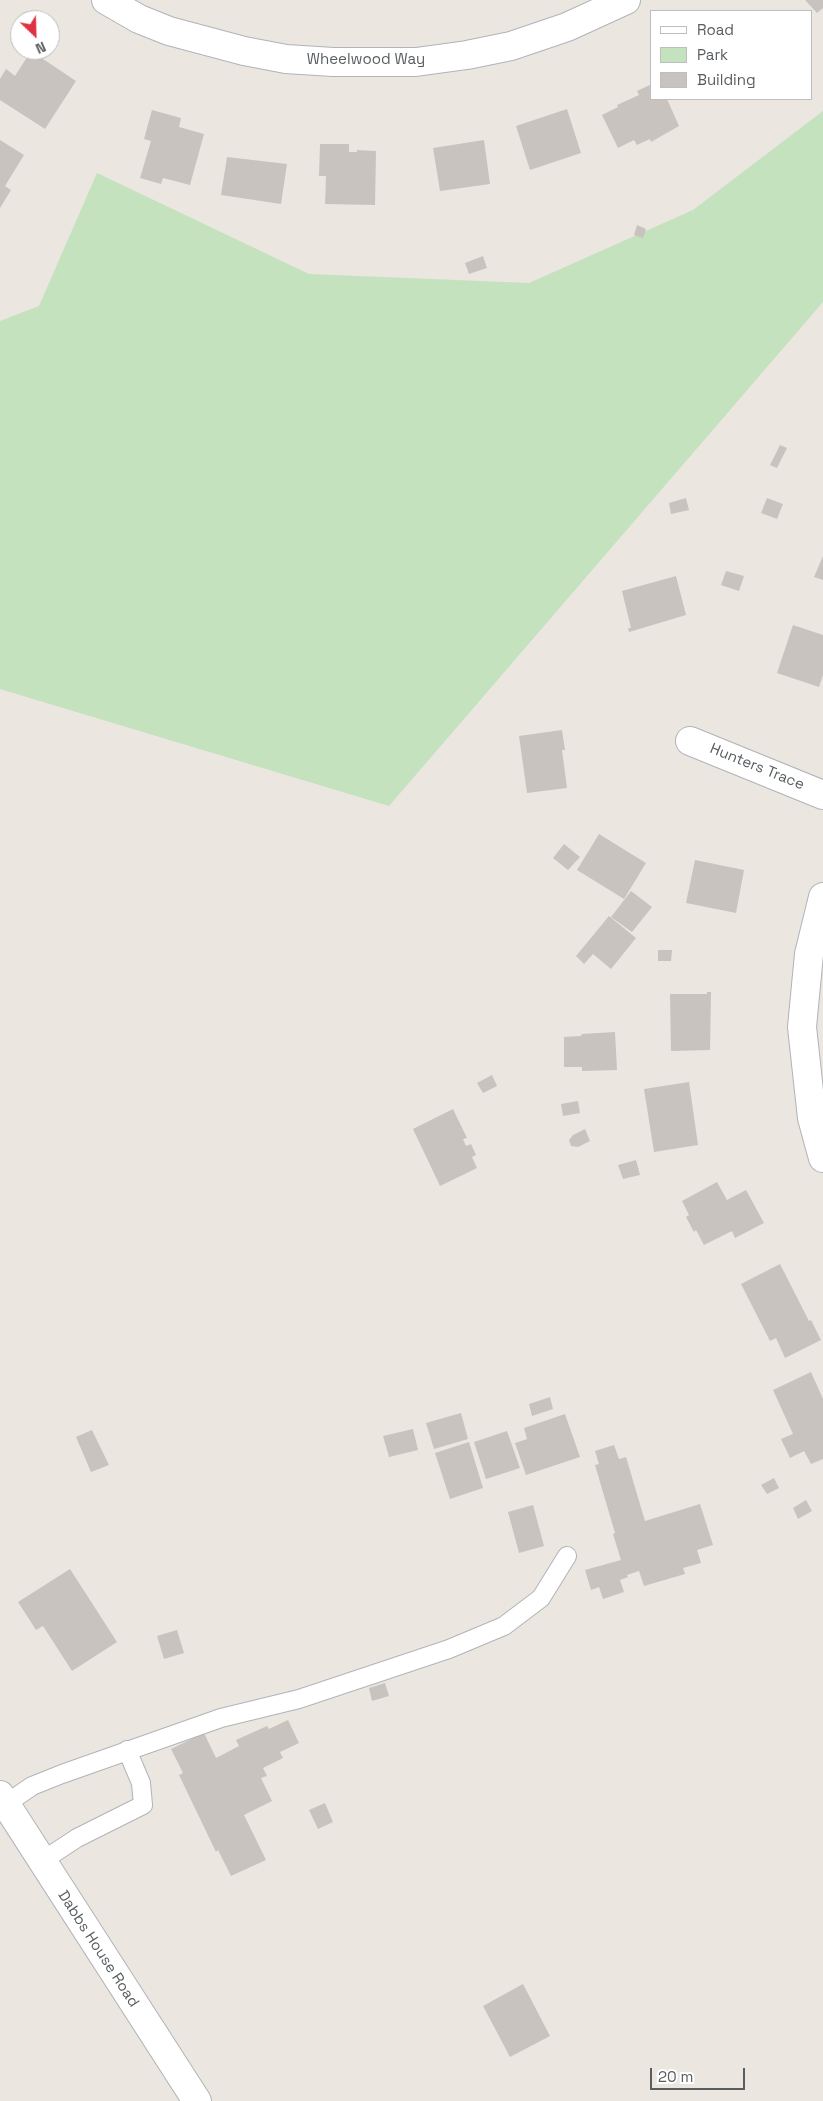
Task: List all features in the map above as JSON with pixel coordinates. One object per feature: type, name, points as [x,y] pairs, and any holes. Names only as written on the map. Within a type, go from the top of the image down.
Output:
[{"type":"street","name":"Wheelwood Way","points":[[106,0],[139,19],[169,31],[244,51],[286,59],[333,62],[416,62],[512,46],[566,27],[626,0]]},
{"type":"street","name":"Hunters Trace","points":[[690,741],[823,794]]},
{"type":"street","points":[[823,897],[809,954],[802,1027],[812,1118],[823,1158]]},
{"type":"street","name":"Dabbs House Road","points":[[3,1800],[197,2101]]},
{"type":"lane","points":[[3,1800],[32,1786],[127,1750],[221,1718],[299,1699],[449,1649],[504,1626],[541,1598],[567,1556]]},
{"type":"lane","points":[[42,1861],[77,1838],[143,1805],[141,1783],[127,1750]]},
{"type":"green space","points":[[823,111],[823,302],[389,806],[0,689],[0,321],[39,306],[97,173],[309,274],[529,283],[693,210]]},
{"type":"building","points":[[805,0],[823,0],[823,8],[817,13]]},
{"type":"building","points":[[25,60],[44,60],[76,81],[45,129],[0,100],[0,79],[6,69],[15,76]]},
{"type":"building","points":[[650,85],[650,100],[667,100],[679,126],[651,142],[650,139],[637,145],[634,140],[618,148],[602,115],[618,107],[617,105],[639,95],[637,91]]},
{"type":"building","points":[[567,109],[581,153],[530,170],[516,126]]},
{"type":"building","points":[[152,110],[181,118],[179,127],[204,134],[190,185],[163,178],[161,184],[140,178],[151,141],[144,139]]},
{"type":"building","points":[[0,140],[24,155],[5,186],[11,190],[0,208]]},
{"type":"building","points":[[484,140],[490,184],[440,191],[433,148]]},
{"type":"building","points":[[320,144],[349,144],[349,152],[357,152],[357,150],[376,151],[375,205],[325,204],[326,176],[319,176]]},
{"type":"building","points":[[227,157],[287,164],[281,204],[221,195]]},
{"type":"building","points":[[637,225],[646,229],[643,238],[634,235]]},
{"type":"building","points":[[483,256],[487,268],[469,274],[465,263]]},
{"type":"building","points":[[780,445],[787,448],[777,468],[770,465]]},
{"type":"building","points":[[686,498],[689,510],[671,514],[669,503]]},
{"type":"building","points":[[767,498],[783,504],[777,519],[761,513]]},
{"type":"building","points":[[823,556],[823,580],[814,577]]},
{"type":"building","points":[[726,571],[744,576],[739,591],[721,585]]},
{"type":"building","points":[[676,576],[686,615],[629,632],[628,628],[631,628],[622,591]]},
{"type":"building","points":[[793,625],[823,635],[823,675],[819,687],[777,673]]},
{"type":"building","points":[[562,730],[565,750],[562,750],[567,788],[527,793],[519,736]]},
{"type":"building","points":[[599,834],[646,863],[624,899],[577,870]]},
{"type":"building","points":[[564,844],[580,857],[568,870],[553,858]]},
{"type":"building","points":[[695,860],[744,870],[736,913],[686,903]]},
{"type":"building","points":[[631,891],[652,907],[632,932],[611,917]]},
{"type":"building","points":[[609,916],[636,938],[611,969],[593,954],[584,964],[576,956]]},
{"type":"building","points":[[658,950],[672,950],[671,961],[658,961]]},
{"type":"building","points":[[707,992],[711,992],[710,1050],[671,1051],[670,994],[707,994]]},
{"type":"building","points":[[615,1032],[617,1070],[582,1071],[582,1067],[564,1067],[564,1037]]},
{"type":"building","points":[[492,1075],[497,1086],[483,1093],[477,1083]]},
{"type":"building","points":[[689,1082],[698,1145],[654,1152],[644,1089]]},
{"type":"building","points":[[578,1101],[580,1113],[563,1116],[561,1104]]},
{"type":"building","points":[[453,1109],[467,1138],[463,1139],[466,1146],[471,1144],[476,1155],[472,1157],[477,1168],[440,1186],[413,1129]]},
{"type":"building","points":[[585,1129],[590,1141],[578,1147],[571,1146],[569,1140],[573,1135]]},
{"type":"building","points":[[636,1160],[640,1175],[623,1179],[618,1165]]},
{"type":"building","points":[[717,1182],[727,1200],[746,1190],[764,1223],[735,1238],[732,1231],[704,1245],[686,1217],[689,1215],[682,1201]]},
{"type":"building","points":[[780,1264],[809,1321],[811,1320],[821,1340],[785,1358],[776,1338],[770,1341],[741,1284]]},
{"type":"building","points":[[811,1372],[823,1399],[823,1459],[811,1464],[804,1451],[790,1458],[781,1439],[793,1434],[773,1390]]},
{"type":"building","points":[[550,1397],[553,1409],[532,1416],[529,1404]]},
{"type":"building","points":[[461,1413],[468,1439],[434,1449],[426,1423]]},
{"type":"building","points":[[565,1414],[580,1457],[526,1475],[515,1443],[527,1439],[524,1428]]},
{"type":"building","points":[[413,1429],[418,1450],[389,1457],[383,1436]]},
{"type":"building","points":[[92,1430],[109,1465],[91,1472],[76,1437]]},
{"type":"building","points":[[507,1431],[520,1468],[486,1479],[474,1442]]},
{"type":"building","points":[[469,1442],[483,1488],[450,1499],[435,1453]]},
{"type":"building","points":[[614,1445],[619,1459],[626,1457],[645,1521],[700,1504],[713,1545],[697,1550],[701,1563],[683,1568],[685,1574],[644,1586],[639,1571],[627,1575],[628,1577],[620,1580],[624,1592],[603,1599],[599,1587],[591,1590],[585,1570],[621,1560],[595,1465],[599,1464],[595,1451]]},
{"type":"building","points":[[774,1478],[779,1488],[767,1494],[761,1485]]},
{"type":"building","points":[[806,1500],[812,1511],[798,1519],[793,1508]]},
{"type":"building","points":[[533,1505],[544,1546],[519,1553],[508,1512]]},
{"type":"building","points":[[70,1569],[117,1642],[72,1671],[43,1626],[36,1630],[18,1602]]},
{"type":"building","points":[[177,1630],[184,1653],[164,1659],[157,1636]]},
{"type":"building","points":[[385,1683],[389,1696],[372,1701],[369,1688]]},
{"type":"building","points":[[288,1720],[299,1743],[280,1752],[283,1758],[263,1768],[267,1776],[261,1778],[272,1801],[244,1815],[266,1860],[231,1876],[218,1850],[216,1852],[179,1775],[183,1773],[171,1749],[204,1733],[216,1758],[239,1746],[236,1740],[267,1726],[269,1729]]},
{"type":"building","points":[[325,1803],[333,1822],[318,1829],[309,1810]]},
{"type":"building","points":[[523,1984],[550,2036],[510,2057],[483,2006]]}]
